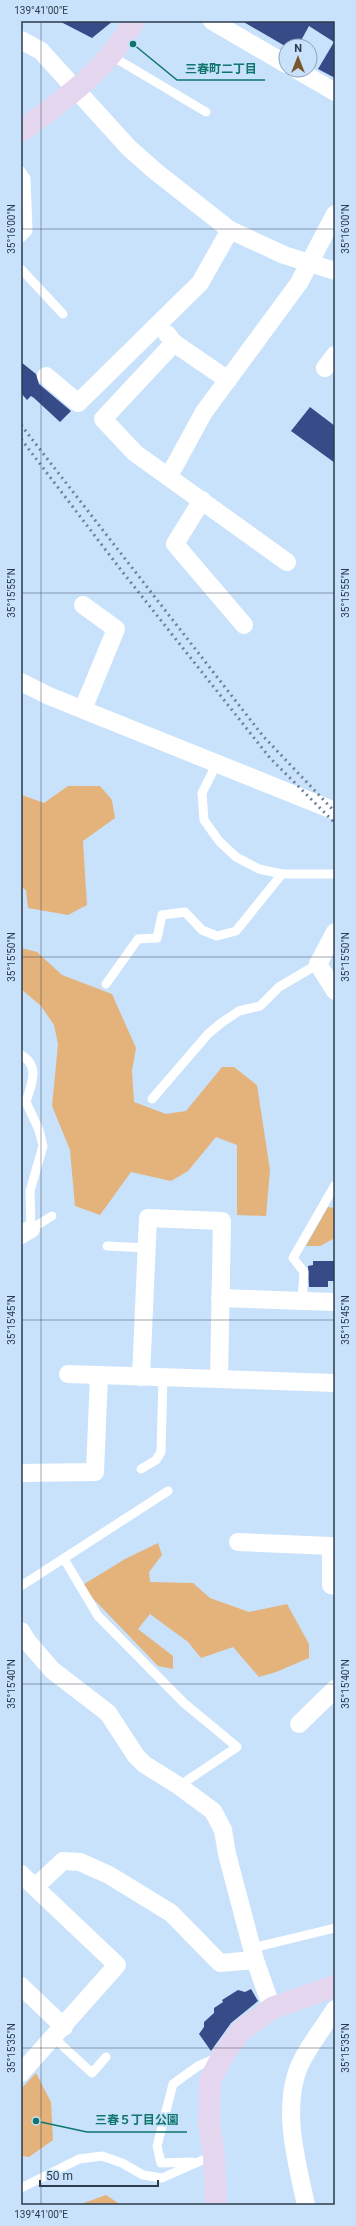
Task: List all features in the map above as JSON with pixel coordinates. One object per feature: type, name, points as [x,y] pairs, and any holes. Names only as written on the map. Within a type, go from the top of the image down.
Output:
[{"type":"street","points":[[21,131],[77,90],[110,55],[134,21]]},
{"type":"street","points":[[212,21],[278,59]]},
{"type":"street","points":[[21,40],[41,51],[129,148],[155,171],[230,230],[284,255],[335,271]]},
{"type":"street","points":[[311,78],[335,92]]},
{"type":"street","points":[[169,476],[204,412],[299,283],[335,214]]},
{"type":"street","points":[[46,376],[78,403],[200,283],[230,230]]},
{"type":"street","points":[[170,314],[167,335],[174,343],[228,380]]},
{"type":"street","points":[[174,343],[103,419],[135,453],[287,562]]},
{"type":"street","points":[[202,500],[175,544],[244,625]]},
{"type":"street","points":[[82,709],[116,629],[83,605]]},
{"type":"street","points":[[21,682],[82,709],[335,811]]},
{"type":"street","points":[[335,932],[318,964],[335,991]]},
{"type":"street","points":[[141,1377],[148,1218],[222,1221],[219,1379]]},
{"type":"street","points":[[220,1298],[335,1302]]},
{"type":"street","points":[[68,1374],[335,1383]]},
{"type":"street","points":[[21,1473],[95,1472],[99,1375]]},
{"type":"street","points":[[238,1542],[331,1546],[331,1585],[335,1586]]},
{"type":"street","points":[[21,1631],[27,1641],[52,1670],[108,1713],[136,1756],[144,1764],[179,1786],[213,1811],[223,1830],[227,1854],[253,1954],[272,2008]]},
{"type":"street","points":[[299,1724],[335,1689]]},
{"type":"street","points":[[35,1887],[48,1873],[63,1861],[80,1862],[109,1875],[171,1913],[220,1963],[253,1954]]},
{"type":"street","points":[[21,1874],[117,1965],[21,2074]]},
{"type":"street","points":[[21,1986],[59,2032]]},
{"type":"street","points":[[216,2205],[205,2158],[209,2123],[210,2080],[223,2055],[241,2031],[272,2008],[335,1986]]},
{"type":"street","points":[[306,2205],[290,2113],[293,2088],[297,2070],[335,2008]]},
{"type":"lane","points":[[110,55],[206,112]]},
{"type":"lane","points":[[21,171],[26,178],[28,231],[21,238]]},
{"type":"lane","points":[[21,269],[63,314]]},
{"type":"lane","points":[[217,763],[202,794],[204,820],[219,841],[236,857],[259,869],[282,874],[335,874]]},
{"type":"lane","points":[[106,984],[138,939],[157,938],[162,915],[185,912],[202,930],[217,936],[236,932],[282,874]]},
{"type":"lane","points":[[152,1099],[208,1034],[239,1011],[260,1006],[279,987],[318,964]]},
{"type":"lane","points":[[21,1055],[26,1058],[34,1072],[34,1082],[26,1102],[39,1130],[43,1146],[30,1191],[26,1232]]},
{"type":"lane","points":[[302,1301],[304,1272],[293,1258],[335,1185]]},
{"type":"lane","points":[[26,1232],[52,1216]]},
{"type":"lane","points":[[107,1246],[146,1248]]},
{"type":"lane","points":[[141,1469],[156,1460],[161,1452],[163,1377]]},
{"type":"lane","points":[[21,1586],[168,1491]]},
{"type":"lane","points":[[64,1559],[98,1616],[184,1703],[237,1747],[179,1786]]},
{"type":"lane","points":[[253,1954],[335,1928]]},
{"type":"lane","points":[[59,2032],[92,2073],[106,2057]]},
{"type":"lane","points":[[205,2158],[161,2163],[158,2146],[172,2084],[198,2066],[223,2055]]},
{"type":"lane","points":[[21,2188],[79,2159],[102,2156],[122,2163],[143,2175],[162,2178],[205,2158]]},
{"type":"shaded area","points":[[68,786],[100,786],[112,800],[115,818],[83,841],[87,905],[68,915],[28,908],[26,890],[21,887],[22,795],[44,803]]},
{"type":"shaded area","points":[[21,948],[37,952],[62,975],[112,994],[136,1048],[132,1071],[134,1102],[166,1114],[186,1111],[222,1067],[234,1067],[257,1085],[270,1170],[266,1216],[237,1215],[237,1145],[216,1137],[188,1171],[171,1181],[131,1172],[100,1215],[75,1206],[70,1150],[52,1106],[58,1044],[54,1025],[41,1006],[21,989]]},
{"type":"shaded area","points":[[328,1207],[335,1208],[335,1238],[320,1246],[306,1246]]},
{"type":"shaded area","points":[[158,1543],[162,1555],[149,1572],[150,1582],[193,1583],[210,1598],[249,1612],[287,1604],[309,1644],[309,1658],[276,1672],[259,1677],[233,1647],[201,1658],[188,1642],[150,1614],[138,1629],[173,1656],[173,1669],[158,1666],[81,1586],[125,1559]]},
{"type":"shaded area","points":[[36,2073],[51,2102],[53,2140],[29,2157],[21,2156],[21,2089]]},
{"type":"shaded area","points":[[106,2195],[121,2205],[78,2205]]},
{"type":"building","points":[[59,21],[113,21],[92,38]]},
{"type":"building","points":[[242,21],[335,21],[335,78],[318,69],[334,42],[309,26],[302,38],[278,38],[278,42]]},
{"type":"building","points":[[21,362],[36,374],[39,384],[71,411],[60,422],[34,398],[31,396],[27,400],[21,393]]},
{"type":"building","points":[[310,407],[335,426],[335,463],[291,431]]},
{"type":"building","points":[[313,1261],[335,1261],[335,1281],[328,1281],[328,1287],[309,1287],[308,1266],[313,1265]]},
{"type":"building","points":[[251,1989],[258,2001],[231,2023],[211,2051],[199,2034],[204,2027],[204,2022],[214,2013],[214,2008],[223,2002],[222,2000],[238,1990],[245,1992]]},
{"type":"railway","points":[[21,425],[263,736],[335,812]]},
{"type":"railway","points":[[21,439],[121,570],[270,758],[335,823]]},
{"type":"place","name":"三春町二丁目","points":[[133,44]]},
{"type":"place","name":"三春５丁目公園","points":[[36,2121]]}]
